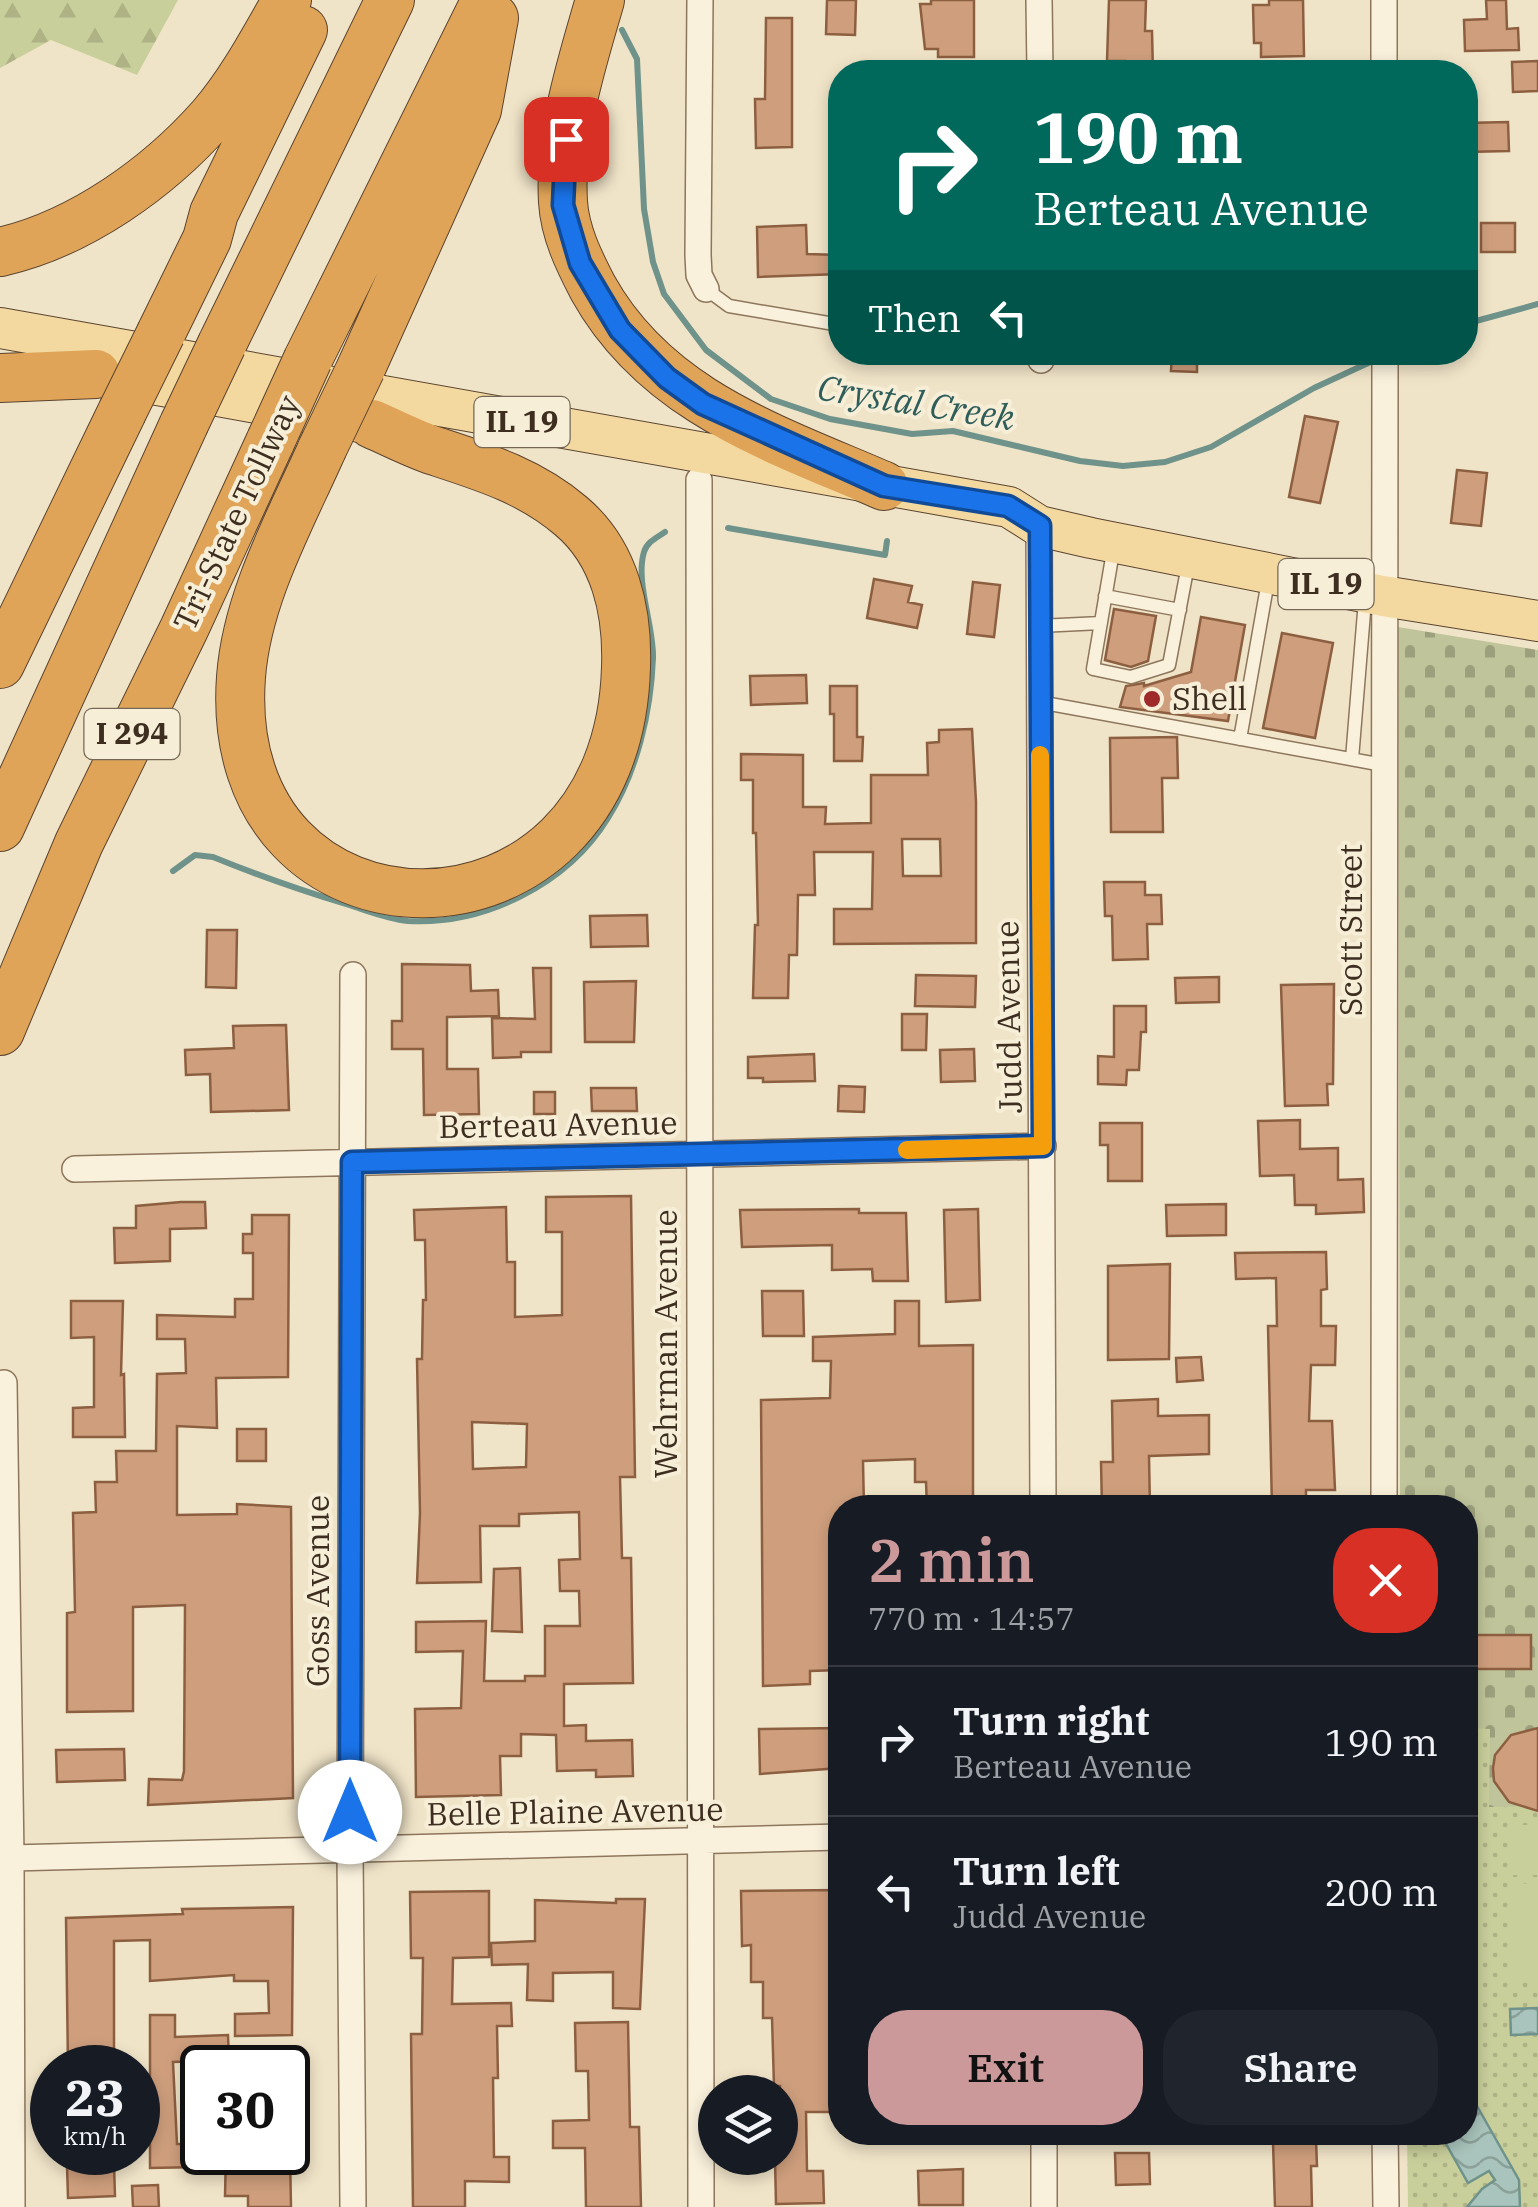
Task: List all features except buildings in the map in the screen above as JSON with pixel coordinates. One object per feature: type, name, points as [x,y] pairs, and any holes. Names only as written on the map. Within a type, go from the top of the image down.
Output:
[{"type":"highway","points":[[0,252],[30,246],[103,209],[158,169],[212,117],[248,70],[287,0]]},
{"type":"highway","points":[[0,609],[109,399],[155,332],[207,240],[214,213],[318,0]]},
{"type":"highway","name":"I 294","points":[[0,827],[184,424],[390,0]]},
{"type":"highway","name":"Tri-State Tollway","points":[[0,1031],[79,843],[184,630],[308,359],[486,0]]},
{"type":"highway","points":[[372,424],[431,450],[520,481],[573,517],[606,558],[616,582],[627,652],[626,674],[620,718],[607,764],[577,816],[544,853],[505,877],[453,891],[397,892],[354,881],[313,856],[273,817],[244,744],[240,714],[247,642],[265,578],[477,110],[498,0]]},
{"type":"highway","points":[[600,0],[570,109],[562,170],[566,226],[598,296],[644,355],[703,404],[884,486]]},
{"type":"highway","points":[[0,378],[109,399]]},
{"type":"highway","points":[[0,664],[109,399]]},
{"type":"main road","name":"IL 19","points":[[0,328],[1008,506],[1040,526],[1114,542],[1374,594],[1538,620]]},
{"type":"main road","name":"IL 19","points":[[0,355],[109,399],[372,424],[1008,534],[1040,526]]},
{"type":"street","points":[[700,0],[698,255],[699,275],[706,289]]},
{"type":"street","points":[[1039,0],[1040,60]]},
{"type":"street","points":[[1384,0],[1384,60]]},
{"type":"street","name":"Scott Street","points":[[1384,365],[1374,594],[1383,765],[1384,1495]]},
{"type":"street","name":"Wehrman Avenue","points":[[699,480],[701,2207]]},
{"type":"street","name":"Judd Avenue","points":[[1040,526],[1043,1495]]},
{"type":"street","name":"Goss Avenue","points":[[353,2207],[350,1850],[354,975]]},
{"type":"street","name":"Berteau Avenue","points":[[75,1170],[1043,1146]]},
{"type":"street","points":[[4,1383],[12,2207]]},
{"type":"street","name":"Belle Plaine Avenue","points":[[6,1858],[828,1838]]},
{"type":"street","points":[[1044,2145],[1044,2207]]},
{"type":"street","points":[[1386,2145],[1386,2207]]},
{"type":"lane","points":[[706,289],[729,306],[828,323]]},
{"type":"lane","points":[[1114,542],[1093,668],[1131,677],[1169,665],[1190,557]]},
{"type":"lane","points":[[1240,739],[1270,573]]},
{"type":"lane","points":[[1352,759],[1374,594]]},
{"type":"lane","points":[[1105,596],[1180,610]]},
{"type":"lane","points":[[1038,626],[1101,622]]},
{"type":"lane","points":[[1039,702],[1383,765]]},
{"type":"green space","points":[[0,0],[178,0],[137,75],[51,40],[0,68]]},
{"type":"green space","points":[[1398,627],[1538,650],[1538,1806],[1489,1807],[1490,1729],[1478,1729],[1478,1495],[1400,1495]]},
{"type":"green space","points":[[1478,1728],[1490,1728],[1538,1806],[1538,2207],[1408,2207],[1407,2145],[1478,2145]]},
{"type":"green space","points":[[1512,1825],[1538,1825],[1538,1875],[1511,1875]]},
{"type":"green space","points":[[1538,1883],[1538,1979],[1511,1979],[1511,1884]]},
{"type":"water","points":[[1538,2008],[1538,2034],[1511,2035],[1510,2009]]},
{"type":"water","points":[[1478,2108],[1519,2180],[1520,2207],[1467,2207],[1495,2180],[1489,2171],[1468,2183],[1447,2145],[1478,2145]]},
{"type":"waterway","name":"Crystal Creek","points":[[622,30],[637,59],[644,209],[653,262],[664,294],[706,350],[771,399],[830,419],[912,434],[953,431],[1080,461],[1123,466],[1165,462],[1211,447],[1314,388],[1364,365]]},
{"type":"waterway","name":"Crystal Creek","points":[[1478,320],[1538,304]]},
{"type":"waterway","points":[[728,528],[885,555],[887,541]]},
{"type":"waterway","points":[[173,871],[195,855],[213,857],[315,894],[408,921],[466,916],[494,908],[547,881],[591,842],[618,800],[634,761],[646,720],[653,658],[642,564],[647,546],[665,532]]},
{"type":"slow traffic","points":[[907,1150],[1043,1146],[1040,755]]},
{"type":"place","name":"Shell","points":[[1152,699]]},
{"type":"route","points":[[350,1812],[352,1162],[1043,1146],[1040,526],[1008,506],[884,486],[703,404],[667,378],[620,330],[580,263],[566,226],[563,205],[566,139]]}]
